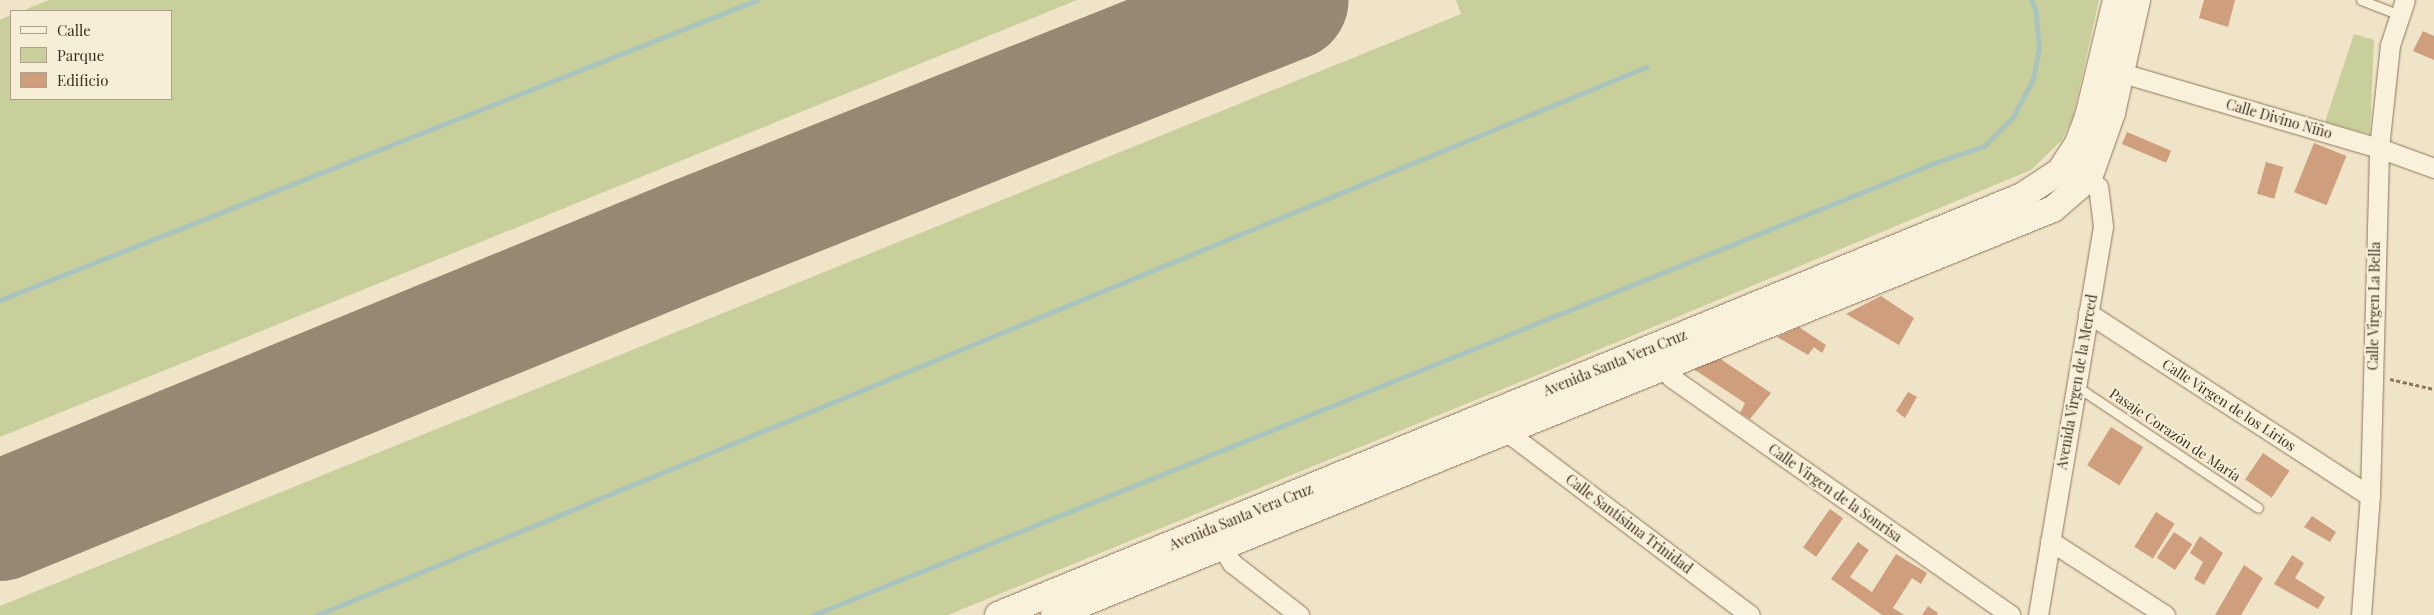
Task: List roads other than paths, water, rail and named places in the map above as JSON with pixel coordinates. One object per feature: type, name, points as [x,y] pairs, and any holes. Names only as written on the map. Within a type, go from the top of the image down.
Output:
[{"type":"main road","name":"Avenida Santa Vera Cruz","points":[[998,615],[2022,196],[2060,171],[2067,162],[2088,117],[2116,0]]},
{"type":"main road","name":"Avenida Santa Vera Cruz","points":[[1054,615],[2053,209],[2089,178],[2105,136],[2122,73],[2138,0]]},
{"type":"street","name":"Calle Virgen La Bella","points":[[2361,615],[2370,496],[2379,148],[2390,45],[2401,7]]},
{"type":"street","name":"Calle Divino Niño","points":[[2122,73],[2379,148],[2434,168]]},
{"type":"street","name":"Avenida Virgen de la Merced","points":[[2038,615],[2103,226],[2098,187],[2067,162]]},
{"type":"street","name":"Calle Virgen de los Lirios","points":[[2088,313],[2370,496]]},
{"type":"street","name":"Calle Virgen de la Sonrisa","points":[[1663,368],[1672,378],[2010,615]]},
{"type":"street","name":"Calle Santísima Trinidad","points":[[1507,432],[1750,615]]},
{"type":"street","points":[[2050,541],[2165,615]]},
{"type":"street","points":[[1222,547],[1232,563],[1289,612]]},
{"type":"lane","points":[[2360,0],[2401,7]]},
{"type":"lane","name":"Pasaje Corazón de María","points":[[2076,386],[2258,508]]},
{"type":"waterway","points":[[0,300],[757,0]]},
{"type":"waterway","points":[[813,615],[1937,162],[1984,146],[2013,117],[2033,79],[2039,49],[2036,11],[2031,0]]},
{"type":"waterway","points":[[317,615],[1646,67]]}]
